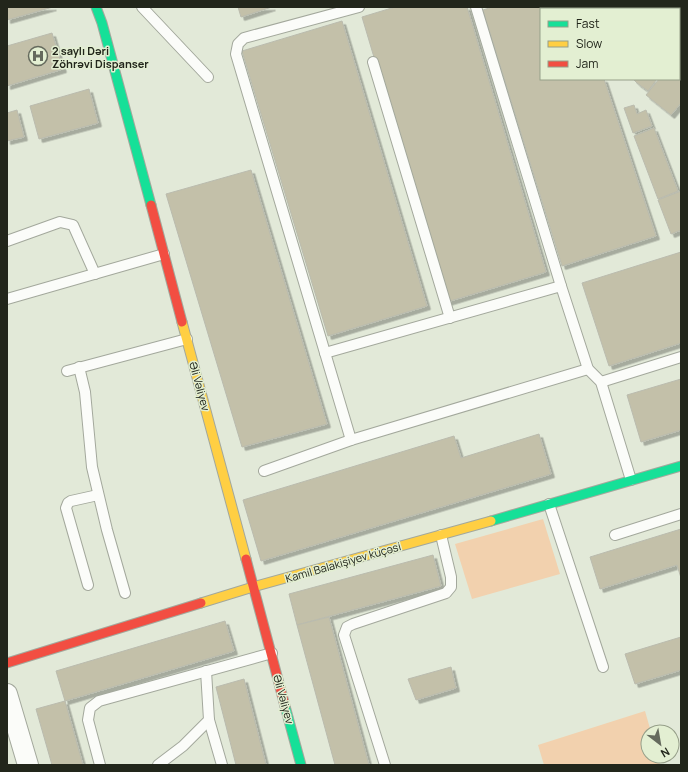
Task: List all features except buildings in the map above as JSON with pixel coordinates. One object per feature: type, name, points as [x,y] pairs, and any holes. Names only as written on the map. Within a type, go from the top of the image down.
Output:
[{"type":"street","name":"Əli Vəliyev","points":[[96,7],[102,23],[188,339],[253,587],[302,765]]},
{"type":"street","name":"Kamil Balakişiyev küçəsi","points":[[7,663],[253,587],[681,466]]},
{"type":"street","points":[[7,694],[28,765]]},
{"type":"lane","points":[[142,7],[208,77]]},
{"type":"lane","points":[[351,440],[236,54],[238,44],[244,38],[359,7]]},
{"type":"lane","points":[[476,7],[561,286],[588,369],[601,382],[631,480]]},
{"type":"lane","points":[[373,62],[450,318]]},
{"type":"lane","points":[[7,241],[60,222],[73,225],[95,274]]},
{"type":"lane","points":[[7,299],[164,254]]},
{"type":"lane","points":[[325,353],[561,286]]},
{"type":"lane","points":[[67,371],[188,339]]},
{"type":"lane","points":[[601,382],[681,357]]},
{"type":"lane","points":[[79,368],[85,392],[92,466],[107,530],[125,593]]},
{"type":"lane","points":[[264,471],[351,440],[588,369]]},
{"type":"lane","points":[[88,585],[66,506],[71,501],[98,495]]},
{"type":"lane","points":[[549,504],[603,667]]},
{"type":"lane","points":[[615,535],[681,514]]},
{"type":"lane","points":[[386,765],[344,635],[346,627],[352,624],[446,593],[451,587],[451,577],[441,535]]},
{"type":"lane","points":[[100,765],[88,720],[90,708],[98,701],[272,653]]},
{"type":"lane","points":[[206,671],[208,720],[222,765]]},
{"type":"lane","points":[[158,765],[183,746],[208,720]]},
{"type":"shaded area","points":[[543,519],[560,574],[472,599],[455,544]]},
{"type":"shaded area","points":[[645,711],[649,724],[640,724],[640,764],[660,765],[544,765],[538,745]]},
{"type":"traffic: fast","points":[[96,7],[102,23],[151,205]]},
{"type":"traffic: fast","points":[[491,521],[681,466]]},
{"type":"traffic: fast","points":[[285,706],[301,765]]},
{"type":"traffic: slow","points":[[182,322],[246,559]]},
{"type":"traffic: slow","points":[[201,603],[253,587],[491,521]]},
{"type":"traffic: jam","points":[[151,205],[182,322]]},
{"type":"traffic: jam","points":[[246,559],[285,706]]},
{"type":"traffic: jam","points":[[7,663],[201,603]]},
{"type":"place","name":"2 saylı Dəri Zöhrəvi Dispanser","points":[[38,56]]}]
